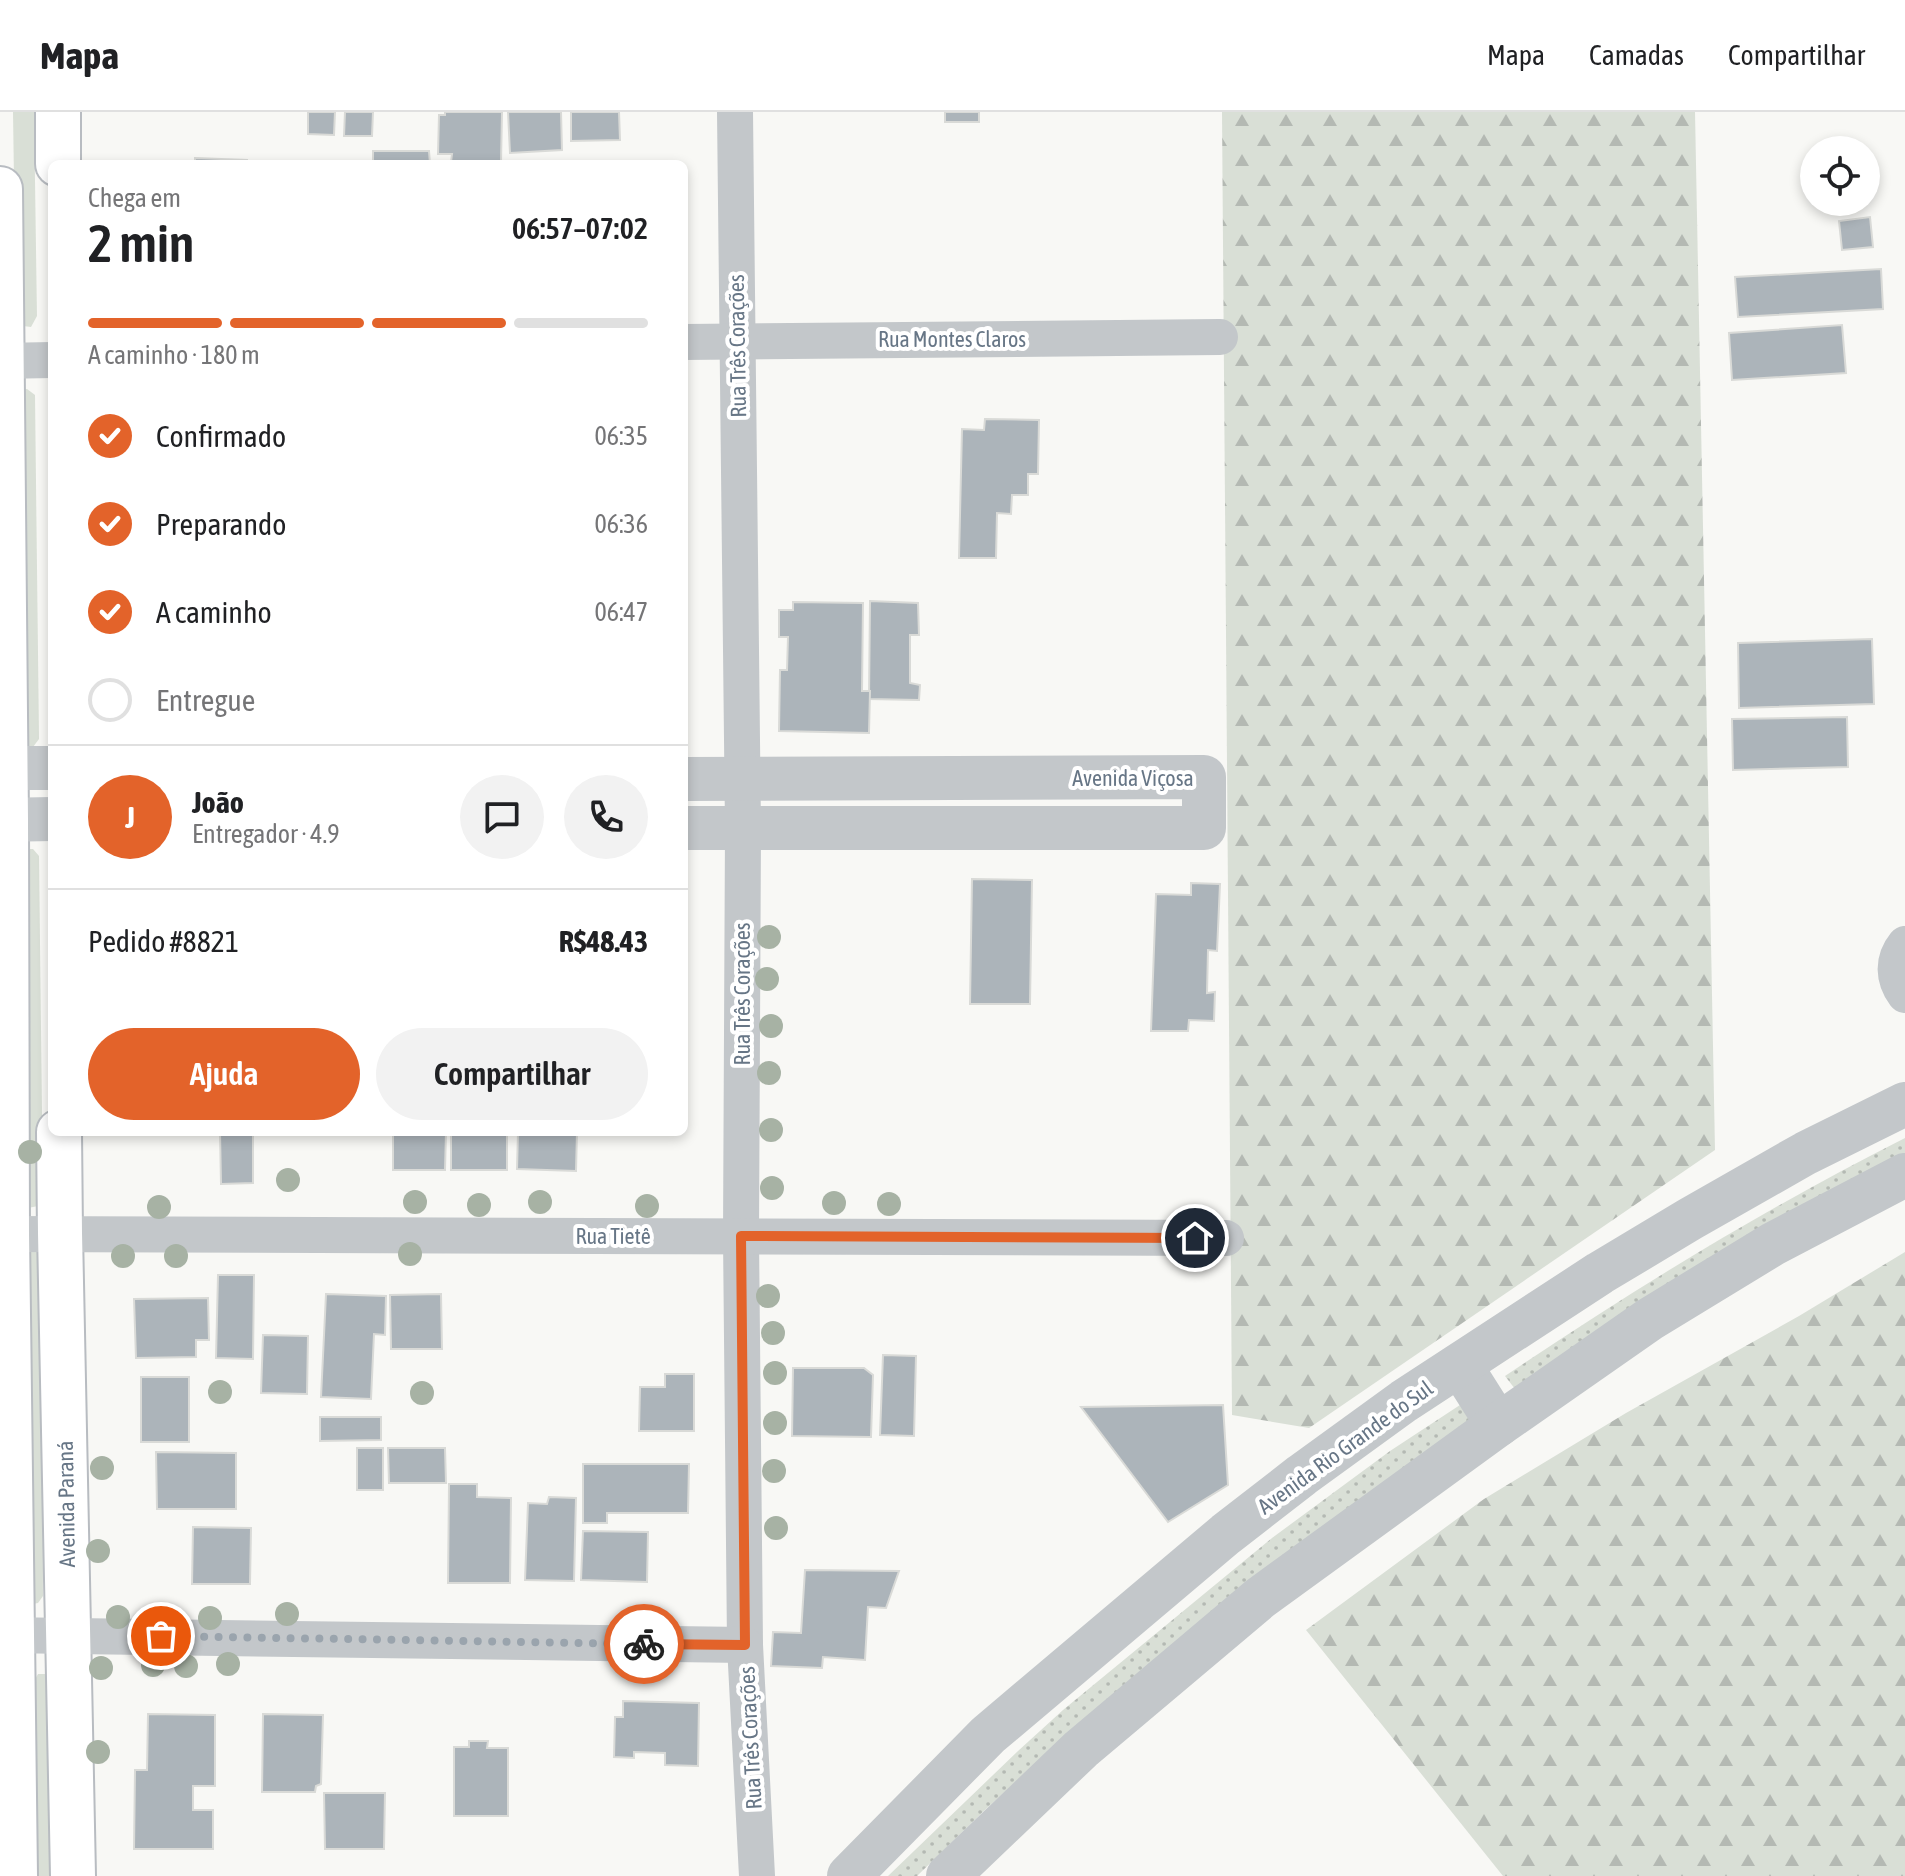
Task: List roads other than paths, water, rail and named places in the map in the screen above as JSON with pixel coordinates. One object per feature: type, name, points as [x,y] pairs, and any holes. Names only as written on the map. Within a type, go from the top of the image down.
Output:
[{"type":"main road","points":[[58,112],[58,160]]},
{"type":"main road","points":[[0,189],[6,1635],[15,1876]]},
{"type":"main road","name":"Avenida Paraná","points":[[59,1136],[73,1876]]},
{"type":"street","name":"Rua Três Corações","points":[[735,112],[743,829],[741,1236],[745,1645],[757,1876]]},
{"type":"street","name":"Rua Montes Claros","points":[[688,342],[1220,337]]},
{"type":"street","points":[[0,361],[48,360]]},
{"type":"street","points":[[2,768],[48,768]]},
{"type":"street","name":"Avenida Viçosa","points":[[688,779],[1204,777],[1204,828],[688,828]]},
{"type":"street","points":[[3,820],[48,819]]},
{"type":"street","points":[[1905,944],[1896,958],[1895,970],[1897,982],[1905,995]]},
{"type":"street","name":"Avenida Rio Grande do Sul","points":[[849,1876],[988,1735],[1190,1564],[1302,1475],[1404,1401],[1600,1273],[1806,1153],[1905,1104]]},
{"type":"street","points":[[948,1876],[1081,1749],[1260,1598],[1650,1319],[1773,1244],[1905,1175]]},
{"type":"street","name":"Rua Tietê","points":[[3,1234],[1226,1238]]},
{"type":"street","points":[[1460,1365],[1498,1425]]},
{"type":"street","points":[[6,1635],[745,1645]]}]
